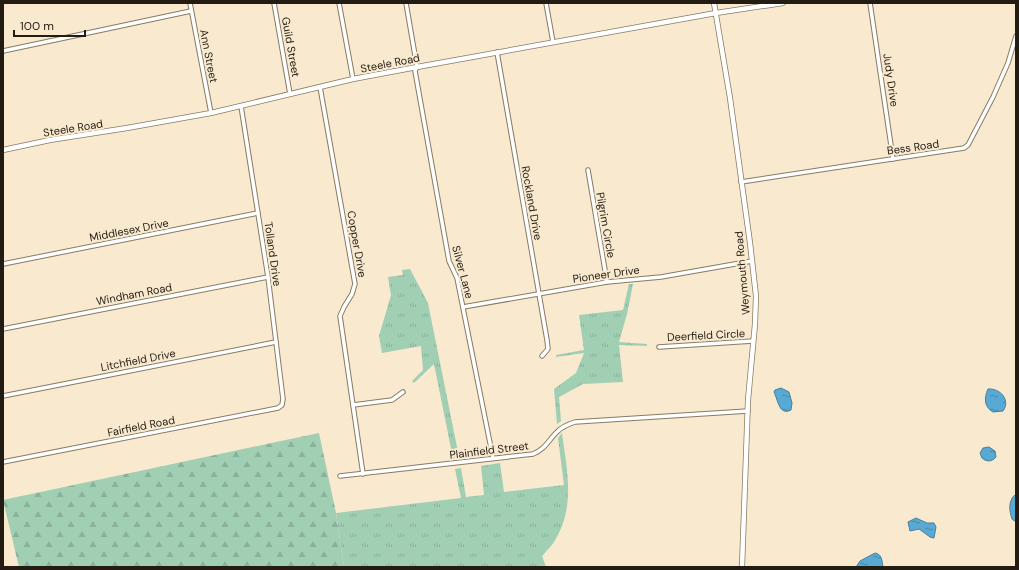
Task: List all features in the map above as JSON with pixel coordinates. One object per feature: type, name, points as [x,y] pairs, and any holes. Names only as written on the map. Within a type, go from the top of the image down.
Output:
[{"type":"street","name":"Ann Street","points":[[190,3],[211,113]]},
{"type":"street","name":"Guild Street","points":[[274,3],[290,94]]},
{"type":"street","points":[[339,3],[353,79]]},
{"type":"street","name":"Silver Lane","points":[[406,3],[417,67],[415,71],[449,261],[458,278],[493,458]]},
{"type":"street","points":[[546,3],[553,42]]},
{"type":"street","name":"Weymouth Road","points":[[714,3],[730,98],[752,261],[756,310],[748,411],[742,567]]},
{"type":"street","name":"Steele Road","points":[[3,150],[50,140],[211,113],[353,79],[716,13],[783,3]]},
{"type":"street","name":"Judy Drive","points":[[870,3],[893,159]]},
{"type":"street","points":[[3,51],[191,11]]},
{"type":"street","name":"Bess Road","points":[[741,182],[961,149],[968,145],[993,97],[1008,63],[1016,36]]},
{"type":"street","name":"Rockland Drive","points":[[497,52],[548,349],[542,356]]},
{"type":"street","name":"Copper Drive","points":[[320,87],[355,284],[352,294],[340,316],[363,474]]},
{"type":"street","name":"Tolland Drive","points":[[241,106],[268,277],[283,399],[282,405]]},
{"type":"street","name":"Pilgrim Circle","points":[[588,170],[607,282]]},
{"type":"street","name":"Middlesex Drive","points":[[3,264],[258,213]]},
{"type":"street","name":"Pioneer Drive","points":[[463,307],[607,282],[661,277],[752,261]]},
{"type":"street","name":"Windham Road","points":[[3,329],[268,277]]},
{"type":"street","name":"Deerfield Circle","points":[[659,347],[753,341]]},
{"type":"street","name":"Litchfield Drive","points":[[3,396],[276,342]]},
{"type":"street","points":[[353,405],[392,400],[403,392]]},
{"type":"street","name":"Fairfield Road","points":[[3,462],[271,410],[282,405]]},
{"type":"street","name":"Plainfield Street","points":[[340,476],[525,455],[540,451],[559,430],[566,425],[575,422],[748,411]]},
{"type":"green space","points":[[410,269],[428,303],[459,457],[453,458],[434,364],[414,383],[412,381],[423,370],[421,346],[382,353],[379,336],[391,295],[388,277],[403,275],[402,270]]},
{"type":"green space","points":[[629,284],[633,284],[627,314],[619,342],[647,344],[647,346],[619,345],[623,382],[583,384],[559,397],[561,421],[557,424],[554,389],[576,373],[584,353],[556,357],[556,355],[584,350],[579,315],[623,310]]},
{"type":"green space","points":[[319,433],[336,513],[344,567],[19,567],[3,500]]},
{"type":"green space","points":[[562,433],[567,475],[568,502],[561,529],[553,544],[542,556],[546,567],[344,567],[336,513],[461,498],[455,469],[461,468],[466,497],[484,495],[481,466],[500,463],[504,492],[564,485],[558,438]]},
{"type":"water","points":[[781,388],[789,392],[792,403],[791,410],[784,411],[781,409],[774,392],[775,390]]},
{"type":"water","points":[[988,389],[997,390],[1003,396],[1006,403],[1003,411],[993,412],[988,408],[985,399]]},
{"type":"water","points":[[989,447],[995,451],[996,457],[991,461],[987,461],[982,458],[980,453],[983,448]]},
{"type":"water","points":[[1016,494],[1016,522],[1012,519],[1010,502]]},
{"type":"water","points":[[916,518],[927,523],[934,523],[936,527],[934,538],[930,537],[919,529],[910,531],[908,522]]},
{"type":"water","points":[[875,553],[880,556],[883,567],[856,567],[860,561]]}]
